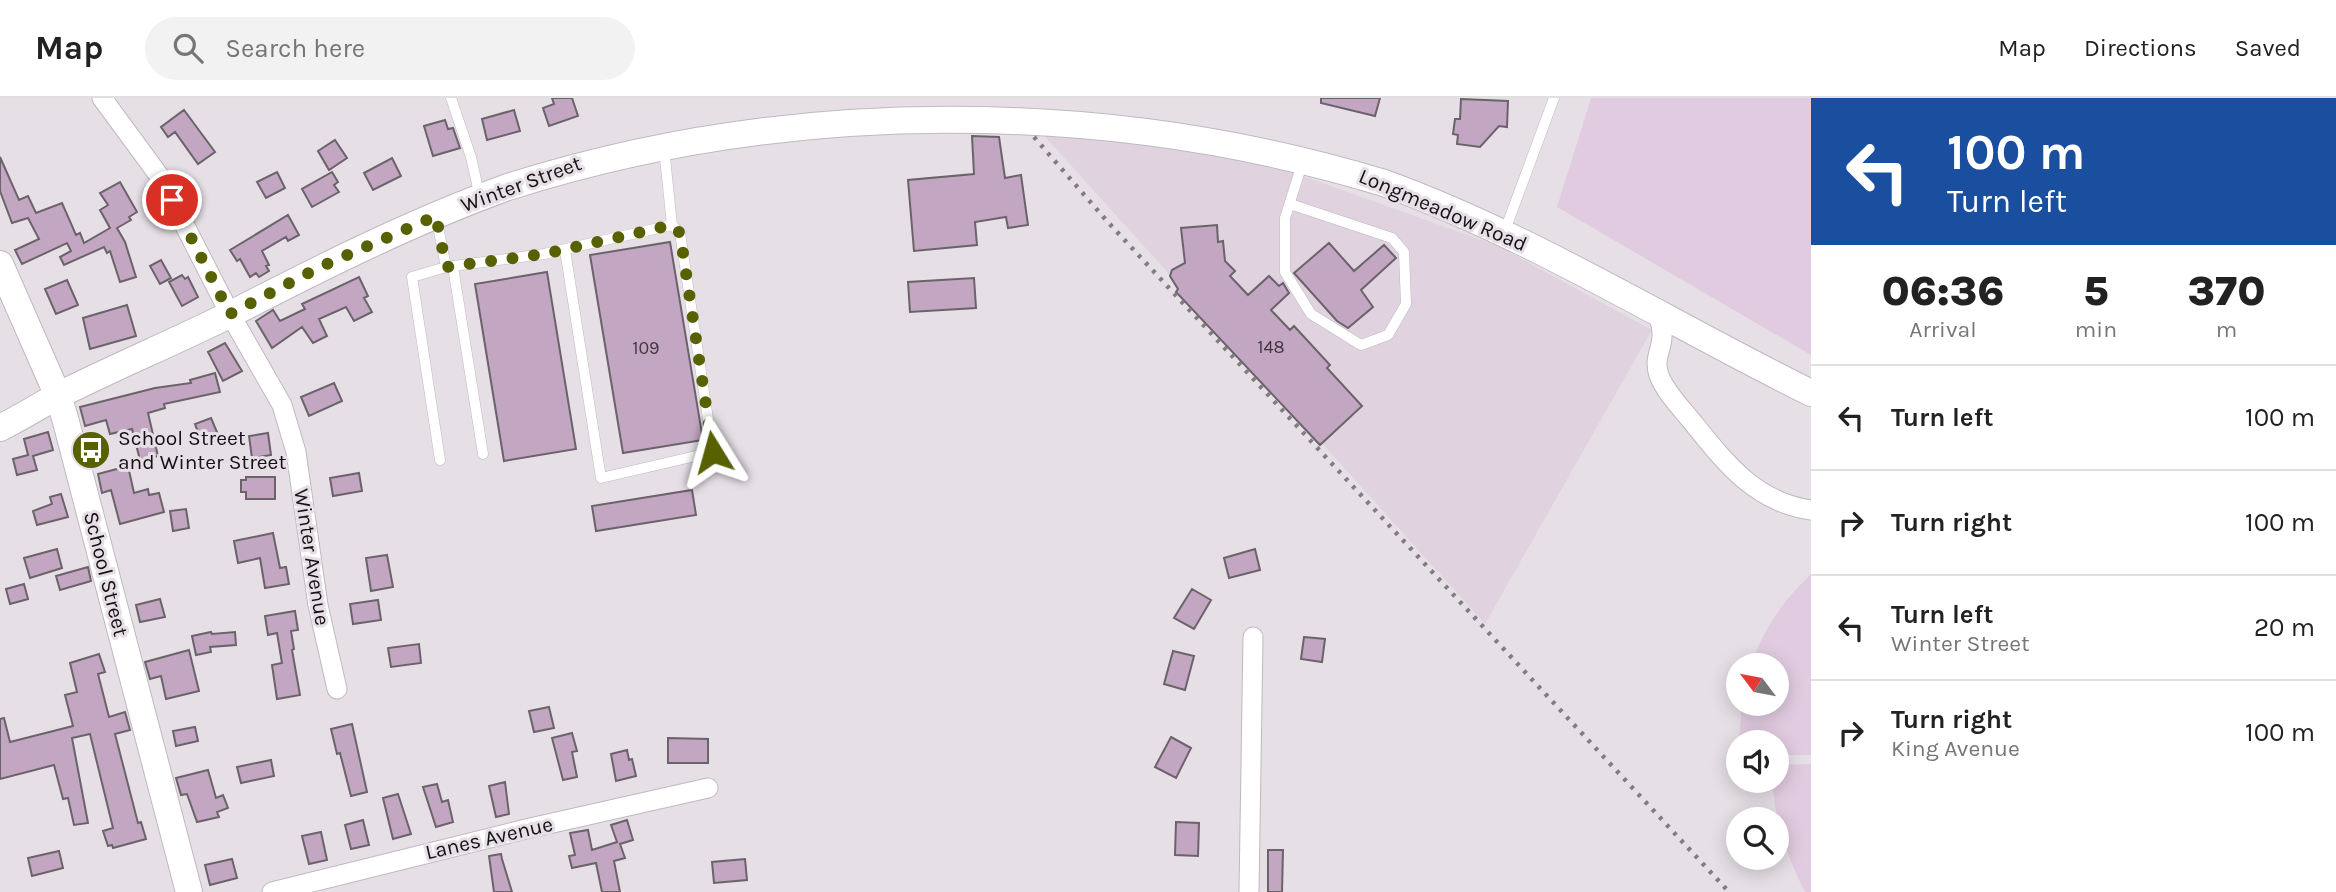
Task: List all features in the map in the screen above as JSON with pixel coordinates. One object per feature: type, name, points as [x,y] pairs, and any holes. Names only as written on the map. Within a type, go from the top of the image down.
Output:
[{"type":"street","name":"Winter Avenue","points":[[102,98],[160,177],[230,314],[282,405],[290,427],[318,605],[337,689]]},
{"type":"street","name":"Winter Street","points":[[3,421],[230,314],[320,267],[480,197],[571,165],[663,140],[756,124],[884,111],[967,109],[1046,113]]},
{"type":"street","name":"Longmeadow Road","points":[[1046,113],[1157,124],[1304,157],[1410,192],[1504,234],[1811,393]]},
{"type":"street","name":"School Street","points":[[0,264],[58,396],[189,892]]},
{"type":"street","points":[[1657,313],[1664,330],[1657,366],[1659,377],[1683,411],[1729,467],[1747,483],[1793,507],[1811,510]]},
{"type":"street","points":[[1250,892],[1253,637]]},
{"type":"street","name":"Lanes Avenue","points":[[272,892],[487,838],[708,788]]},
{"type":"lane","points":[[451,98],[471,157],[480,197]]},
{"type":"lane","points":[[1504,234],[1554,98]]},
{"type":"lane","points":[[565,250],[601,478],[713,452],[680,233],[672,225],[663,140]]},
{"type":"lane","points":[[1290,204],[1392,237],[1404,252],[1406,303],[1388,335],[1360,345],[1311,314],[1284,272],[1285,218],[1304,157]]},
{"type":"lane","points":[[436,216],[450,267],[483,454]]},
{"type":"lane","points":[[440,460],[412,277],[450,267],[565,250],[672,225]]},
{"type":"shaded area","points":[[1591,98],[1811,98],[1811,355],[1557,207]]},
{"type":"shaded area","points":[[1030,120],[1284,169],[1498,246],[1652,330],[1485,624]]},
{"type":"shaded area","points":[[1811,574],[1811,755],[1789,755],[1789,730],[1740,730],[1741,716],[1789,716],[1789,653],[1756,653],[1775,615]]},
{"type":"shaded area","points":[[1811,764],[1811,892],[1805,892],[1789,855],[1789,807],[1776,807],[1774,793],[1789,793],[1789,765]]},
{"type":"building","points":[[552,98],[572,98],[578,116],[549,126],[543,108],[554,104]]},
{"type":"building","points":[[1321,98],[1380,98],[1375,116],[1321,103]]},
{"type":"building","points":[[1461,99],[1508,101],[1507,127],[1499,126],[1480,147],[1457,144],[1458,135],[1453,134],[1455,119],[1460,119]]},
{"type":"building","points":[[184,110],[215,152],[198,164],[175,132],[168,137],[161,127]]},
{"type":"building","points":[[514,110],[520,131],[487,140],[482,119]]},
{"type":"building","points":[[445,120],[448,129],[453,128],[460,148],[433,156],[424,126]]},
{"type":"building","points":[[972,136],[999,137],[1005,178],[1021,175],[1028,225],[1008,228],[1006,217],[975,222],[977,245],[914,251],[908,180],[974,174]]},
{"type":"building","points":[[335,140],[347,158],[329,170],[318,151]]},
{"type":"building","points":[[0,157],[19,200],[28,196],[36,213],[62,203],[76,235],[80,233],[84,243],[110,228],[100,210],[108,205],[100,193],[120,182],[137,212],[129,217],[131,220],[117,228],[125,242],[136,277],[120,282],[110,251],[107,253],[104,247],[64,265],[60,257],[71,251],[67,243],[22,264],[15,250],[39,239],[28,218],[12,223],[0,191]]},
{"type":"building","points":[[392,158],[401,176],[373,190],[364,173]]},
{"type":"building","points":[[277,172],[285,188],[266,198],[257,182]]},
{"type":"building","points":[[332,172],[338,182],[334,185],[339,192],[312,207],[302,189]]},
{"type":"building","points":[[288,215],[299,235],[288,241],[286,237],[262,251],[269,271],[259,277],[256,273],[250,277],[240,259],[237,261],[230,250]]},
{"type":"building","points":[[1217,225],[1218,242],[1223,241],[1225,261],[1235,271],[1230,276],[1248,295],[1269,276],[1279,286],[1283,283],[1289,293],[1271,310],[1290,330],[1294,326],[1330,365],[1327,368],[1362,406],[1320,445],[1176,292],[1178,289],[1170,276],[1172,270],[1185,263],[1181,228]]},
{"type":"building","points":[[670,242],[703,440],[623,453],[590,255]]},
{"type":"building","points":[[1329,243],[1354,271],[1384,245],[1396,258],[1361,290],[1373,307],[1348,328],[1337,321],[1294,273]]},
{"type":"building","points":[[161,260],[171,278],[160,284],[150,266]]},
{"type":"building","points":[[547,272],[576,449],[504,461],[475,284]]},
{"type":"building","points":[[182,275],[185,279],[188,277],[198,297],[182,306],[169,282]]},
{"type":"building","points":[[359,277],[368,296],[364,298],[372,312],[354,321],[346,307],[319,319],[327,336],[313,343],[302,327],[272,348],[256,321],[273,310],[280,321],[305,309],[302,304]]},
{"type":"building","points":[[974,278],[976,308],[910,312],[908,282]]},
{"type":"building","points":[[67,280],[78,305],[56,314],[45,289]]},
{"type":"building","points":[[127,305],[136,336],[90,349],[83,318]]},
{"type":"building","points":[[225,343],[242,371],[223,381],[208,352]]},
{"type":"building","points":[[215,373],[220,392],[164,404],[165,408],[148,413],[158,456],[140,460],[132,429],[110,434],[106,420],[85,426],[80,407],[155,388],[191,383],[190,380]]},
{"type":"building","points":[[334,383],[342,401],[309,416],[301,397]]},
{"type":"building","points":[[211,418],[219,437],[202,443],[195,424]]},
{"type":"building","points":[[48,432],[53,450],[33,456],[37,470],[17,475],[13,459],[28,455],[24,439]]},
{"type":"building","points":[[268,433],[271,455],[252,458],[249,436]]},
{"type":"building","points":[[128,466],[134,493],[148,489],[149,495],[159,493],[164,512],[120,524],[111,490],[102,493],[98,474]]},
{"type":"building","points":[[359,473],[362,491],[333,496],[330,478]]},
{"type":"building","points":[[246,477],[275,477],[275,499],[246,499],[246,492],[241,492],[241,480],[246,480]]},
{"type":"building","points":[[692,490],[696,515],[596,531],[592,506]]},
{"type":"building","points":[[61,494],[68,517],[37,525],[33,511],[52,504],[50,497]]},
{"type":"building","points":[[186,509],[189,528],[173,531],[170,511]]},
{"type":"building","points":[[273,533],[280,568],[286,567],[289,584],[265,588],[260,558],[238,563],[234,541]]},
{"type":"building","points":[[57,549],[62,568],[30,578],[24,558]]},
{"type":"building","points":[[1255,549],[1260,570],[1229,578],[1224,558]]},
{"type":"building","points":[[387,555],[393,587],[371,591],[366,558]]},
{"type":"building","points":[[88,567],[91,581],[60,590],[56,576]]},
{"type":"building","points":[[24,584],[28,599],[10,604],[6,589]]},
{"type":"building","points":[[1192,589],[1211,600],[1194,629],[1174,618]]},
{"type":"building","points":[[160,599],[165,617],[140,622],[136,605]]},
{"type":"building","points":[[378,600],[381,620],[353,624],[350,604]]},
{"type":"building","points":[[295,611],[298,630],[291,631],[292,650],[300,695],[277,699],[272,665],[282,663],[277,633],[268,635],[265,616]]},
{"type":"building","points":[[211,632],[235,632],[236,645],[210,647],[211,652],[196,655],[192,636]]},
{"type":"building","points":[[1304,637],[1325,639],[1322,662],[1301,659]]},
{"type":"building","points":[[419,644],[421,663],[391,667],[388,648]]},
{"type":"building","points":[[189,650],[199,691],[166,699],[161,676],[150,679],[145,662]]},
{"type":"building","points":[[1173,651],[1194,656],[1185,690],[1164,684]]},
{"type":"building","points":[[99,654],[105,672],[98,674],[109,717],[125,712],[130,730],[115,734],[138,823],[141,822],[146,839],[113,848],[112,845],[108,846],[103,831],[113,828],[90,734],[72,738],[88,823],[74,825],[68,798],[63,799],[54,765],[0,779],[0,719],[4,718],[10,742],[73,726],[65,695],[77,692],[70,663]]},
{"type":"building","points":[[549,707],[554,728],[534,732],[529,711]]},
{"type":"building","points":[[352,724],[367,792],[351,796],[331,729]]},
{"type":"building","points":[[195,727],[198,741],[176,746],[173,731]]},
{"type":"building","points":[[572,733],[577,751],[572,752],[577,777],[563,780],[552,738]]},
{"type":"building","points":[[1171,737],[1191,748],[1176,778],[1155,767]]},
{"type":"building","points":[[668,738],[708,739],[708,763],[668,763]]},
{"type":"building","points":[[627,750],[636,776],[616,781],[611,754]]},
{"type":"building","points":[[271,760],[274,776],[241,783],[237,767]]},
{"type":"building","points":[[208,770],[216,798],[223,795],[228,808],[217,812],[219,817],[197,822],[187,794],[181,795],[176,778]]},
{"type":"building","points":[[505,782],[509,814],[496,817],[489,786]]},
{"type":"building","points":[[437,784],[442,802],[448,800],[453,822],[436,827],[423,787]]},
{"type":"building","points":[[398,794],[411,834],[393,839],[383,798]]},
{"type":"building","points":[[363,820],[369,845],[351,849],[345,825]]},
{"type":"building","points":[[627,820],[633,840],[620,844],[625,858],[614,861],[620,892],[602,892],[596,863],[572,868],[569,856],[575,855],[570,833],[588,830],[592,850],[617,842],[611,825]]},
{"type":"building","points":[[1176,822],[1199,823],[1198,856],[1175,855]]},
{"type":"building","points":[[321,832],[327,860],[309,864],[302,836]]},
{"type":"building","points":[[1268,850],[1283,850],[1282,892],[1268,892]]},
{"type":"building","points":[[59,851],[63,868],[32,876],[28,858]]},
{"type":"building","points":[[501,854],[512,892],[494,892],[489,856]]},
{"type":"building","points":[[232,859],[237,878],[210,885],[205,865]]},
{"type":"building","points":[[745,859],[747,880],[714,883],[712,862]]},
{"type":"railway","points":[[1034,137],[1106,220],[1729,892]]},
{"type":"place","name":"School Street and Winter Street","points":[[91,450]]},
{"type":"route","points":[[172,200],[230,314],[320,267],[436,216],[446,267],[544,254],[672,225],[680,233],[713,452]]}]
